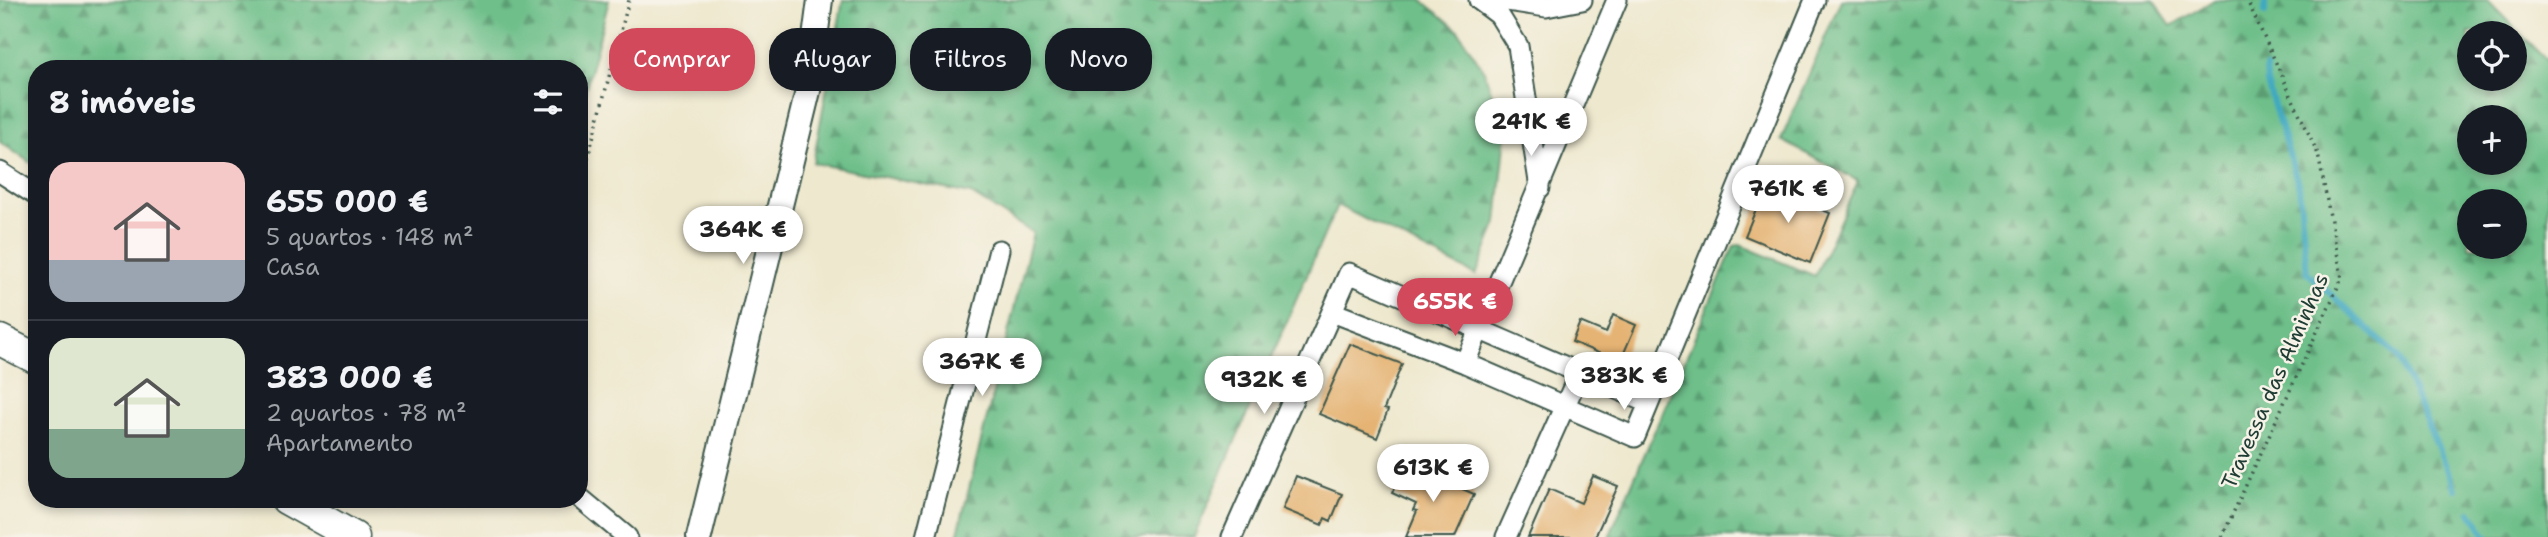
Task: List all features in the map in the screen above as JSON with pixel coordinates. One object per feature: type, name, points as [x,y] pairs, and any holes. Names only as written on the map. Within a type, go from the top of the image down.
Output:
[{"type":"main road","points":[[0,340],[28,354]]},
{"type":"main road","points":[[302,508],[354,537]]},
{"type":"street","points":[[699,537],[808,91],[820,0]]},
{"type":"street","points":[[1479,0],[1499,15],[1518,46],[1540,189]]},
{"type":"street","points":[[1501,0],[1546,7],[1582,0]]},
{"type":"street","points":[[1465,363],[1617,0]]},
{"type":"street","points":[[1332,312],[1465,363],[1635,437],[1815,0]]},
{"type":"street","points":[[0,172],[28,190]]},
{"type":"street","points":[[926,537],[999,250]]},
{"type":"street","points":[[1232,537],[1349,273],[1649,403]]},
{"type":"street","points":[[1506,537],[1580,372]]},
{"type":"street","points":[[588,504],[627,537]]},
{"type":"path","points":[[588,157],[629,0]]},
{"type":"path","name":"Travessa das Alminhas","points":[[2222,537],[2342,278],[2318,154],[2247,0]]},
{"type":"green space","points":[[0,0],[609,0],[588,80],[588,60],[28,60],[28,161],[0,142]]},
{"type":"green space","points":[[843,0],[1422,0],[1458,30],[1484,71],[1506,133],[1497,223],[1476,275],[1337,205],[1194,537],[957,537],[1033,233],[971,194],[813,163],[826,91],[896,91],[896,28],[838,28]]},
{"type":"green space","points":[[1841,0],[2153,0],[2171,26],[2214,0],[2487,0],[2508,21],[2457,21],[2457,91],[2527,91],[2527,41],[2548,62],[2548,537],[1609,537],[1734,246],[1740,245],[1815,276],[1858,181],[1781,140]]},
{"type":"building","points":[[1765,187],[1830,213],[1810,263],[1745,236]]},
{"type":"building","points":[[1613,315],[1636,325],[1620,362],[1572,342],[1580,322],[1606,333]]},
{"type":"building","points":[[1350,344],[1402,364],[1384,409],[1388,410],[1377,438],[1319,414]]},
{"type":"building","points":[[1405,464],[1474,494],[1455,537],[1406,537],[1417,511],[1413,510],[1416,504],[1392,493]]},
{"type":"building","points":[[1296,476],[1342,494],[1331,521],[1325,518],[1322,525],[1283,509]]},
{"type":"building","points":[[1593,476],[1618,486],[1595,537],[1528,537],[1549,489],[1581,503]]},
{"type":"waterway","points":[[2265,0],[2265,13]]},
{"type":"waterway","points":[[2266,68],[2267,83],[2299,187],[2307,272],[2398,357],[2456,489]]},
{"type":"waterway","points":[[2471,512],[2487,537]]}]
